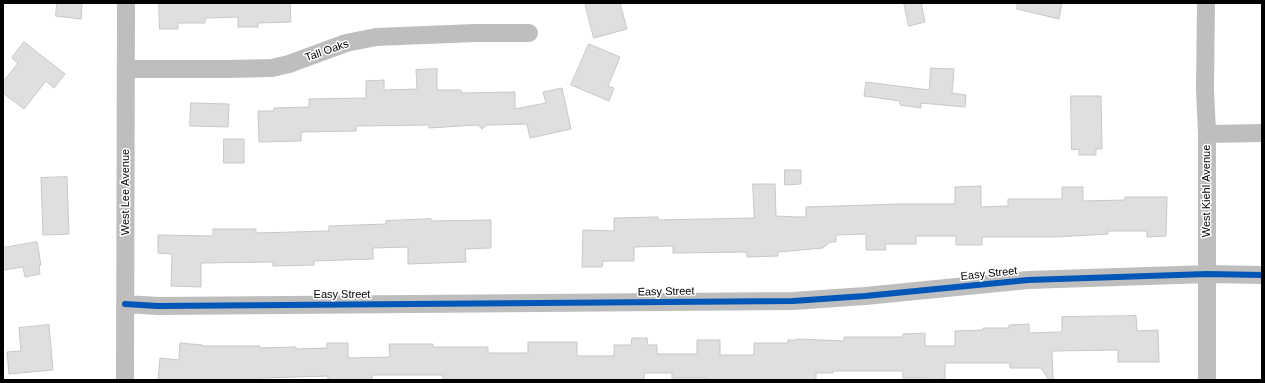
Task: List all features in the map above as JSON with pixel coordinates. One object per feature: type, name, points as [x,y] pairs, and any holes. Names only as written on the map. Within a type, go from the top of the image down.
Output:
[{"type":"street","name":"West Lee Avenue","points":[[125,380],[126,3]]},
{"type":"street","name":"West Kiehl Avenue","points":[[1206,3],[1205,88],[1207,134],[1207,380]]},
{"type":"street","name":"Tall Oaks","points":[[126,69],[227,70],[272,68],[289,64],[346,43],[376,37],[474,33],[529,33]]},
{"type":"street","points":[[1207,134],[1262,133]]},
{"type":"street","name":"Easy Street","points":[[125,304],[166,306],[793,301],[865,296],[1028,280],[1207,274],[1262,275]]},
{"type":"building","points":[[57,3],[82,3],[81,19],[56,16]]},
{"type":"building","points":[[159,3],[290,3],[291,22],[258,23],[258,27],[238,27],[238,17],[205,18],[205,23],[178,23],[178,29],[160,29]]},
{"type":"building","points":[[585,3],[620,3],[627,29],[594,38]]},
{"type":"building","points":[[904,3],[921,3],[925,22],[909,26]]},
{"type":"building","points":[[1018,3],[1062,3],[1059,19],[1017,9]]},
{"type":"building","points":[[24,42],[65,74],[54,88],[46,81],[24,109],[3,93],[3,82],[18,63],[12,58]]},
{"type":"building","points":[[589,44],[620,57],[608,86],[614,88],[609,101],[571,85]]},
{"type":"building","points":[[931,68],[954,69],[952,93],[966,95],[965,107],[921,103],[921,108],[900,105],[900,101],[864,96],[866,82],[929,90]]},
{"type":"building","points":[[437,69],[437,90],[461,90],[461,93],[515,92],[515,109],[546,103],[543,92],[562,88],[571,129],[530,138],[527,124],[487,125],[482,129],[478,125],[429,128],[429,125],[356,126],[356,131],[301,132],[301,141],[259,142],[258,111],[274,111],[274,108],[309,107],[309,99],[366,98],[366,81],[384,80],[384,90],[417,89],[416,70]]},
{"type":"building","points":[[1071,96],[1101,96],[1102,149],[1096,149],[1096,155],[1079,155],[1079,149],[1072,150]]},
{"type":"building","points":[[191,103],[229,104],[228,127],[190,126]]},
{"type":"building","points":[[224,139],[244,139],[244,163],[224,163]]},
{"type":"building","points":[[785,170],[801,170],[801,184],[785,185]]},
{"type":"building","points":[[67,177],[69,234],[43,235],[41,178]]},
{"type":"building","points":[[753,184],[775,184],[776,216],[797,217],[806,217],[806,207],[955,204],[955,187],[981,186],[981,207],[1008,206],[1008,199],[1062,199],[1062,187],[1083,187],[1083,201],[1125,200],[1125,197],[1167,197],[1166,236],[1147,237],[1147,231],[1107,231],[1108,234],[1054,237],[982,237],[982,245],[956,245],[956,236],[916,236],[916,244],[885,244],[886,250],[866,250],[866,234],[836,235],[836,242],[830,242],[823,248],[778,252],[778,256],[747,257],[747,252],[673,253],[673,246],[634,247],[634,261],[603,261],[602,267],[582,267],[583,230],[614,231],[614,218],[658,217],[658,220],[754,218]]},
{"type":"building","points":[[431,219],[431,221],[491,220],[491,248],[465,249],[466,262],[408,264],[408,247],[373,248],[373,259],[314,261],[314,265],[273,266],[273,262],[201,263],[201,287],[171,286],[172,254],[158,253],[158,235],[213,236],[213,229],[256,229],[256,233],[329,231],[329,226],[386,224],[386,221]]},
{"type":"building","points":[[37,242],[41,265],[39,265],[40,274],[25,277],[23,267],[3,270],[3,248]]},
{"type":"building","points":[[1136,316],[1137,331],[1158,330],[1159,362],[1118,362],[1118,350],[1052,351],[1053,380],[1049,380],[1041,368],[1010,368],[1010,363],[945,363],[945,379],[943,378],[943,380],[903,378],[903,371],[833,371],[833,373],[816,373],[816,380],[706,380],[706,378],[672,378],[672,373],[644,373],[644,380],[456,380],[443,379],[443,375],[372,375],[372,380],[328,380],[328,376],[260,378],[260,380],[158,380],[160,358],[179,360],[180,343],[202,346],[260,346],[260,348],[296,347],[296,349],[327,348],[327,343],[348,343],[348,358],[390,357],[389,344],[433,344],[433,347],[488,347],[488,353],[528,353],[528,342],[577,342],[577,356],[614,356],[614,345],[631,345],[632,338],[647,338],[648,345],[657,345],[657,354],[697,354],[697,340],[720,340],[720,355],[754,355],[754,343],[788,343],[788,340],[797,339],[844,341],[844,337],[903,337],[903,334],[925,333],[925,346],[955,346],[955,331],[983,330],[983,328],[1009,328],[1009,325],[1029,324],[1029,333],[1062,332],[1062,317]]},
{"type":"building","points":[[49,325],[53,370],[9,374],[7,352],[21,351],[19,328]]},
{"type":"cycle path","points":[[125,304],[158,306],[793,301],[865,296],[1028,280],[1207,274],[1262,275]]}]
